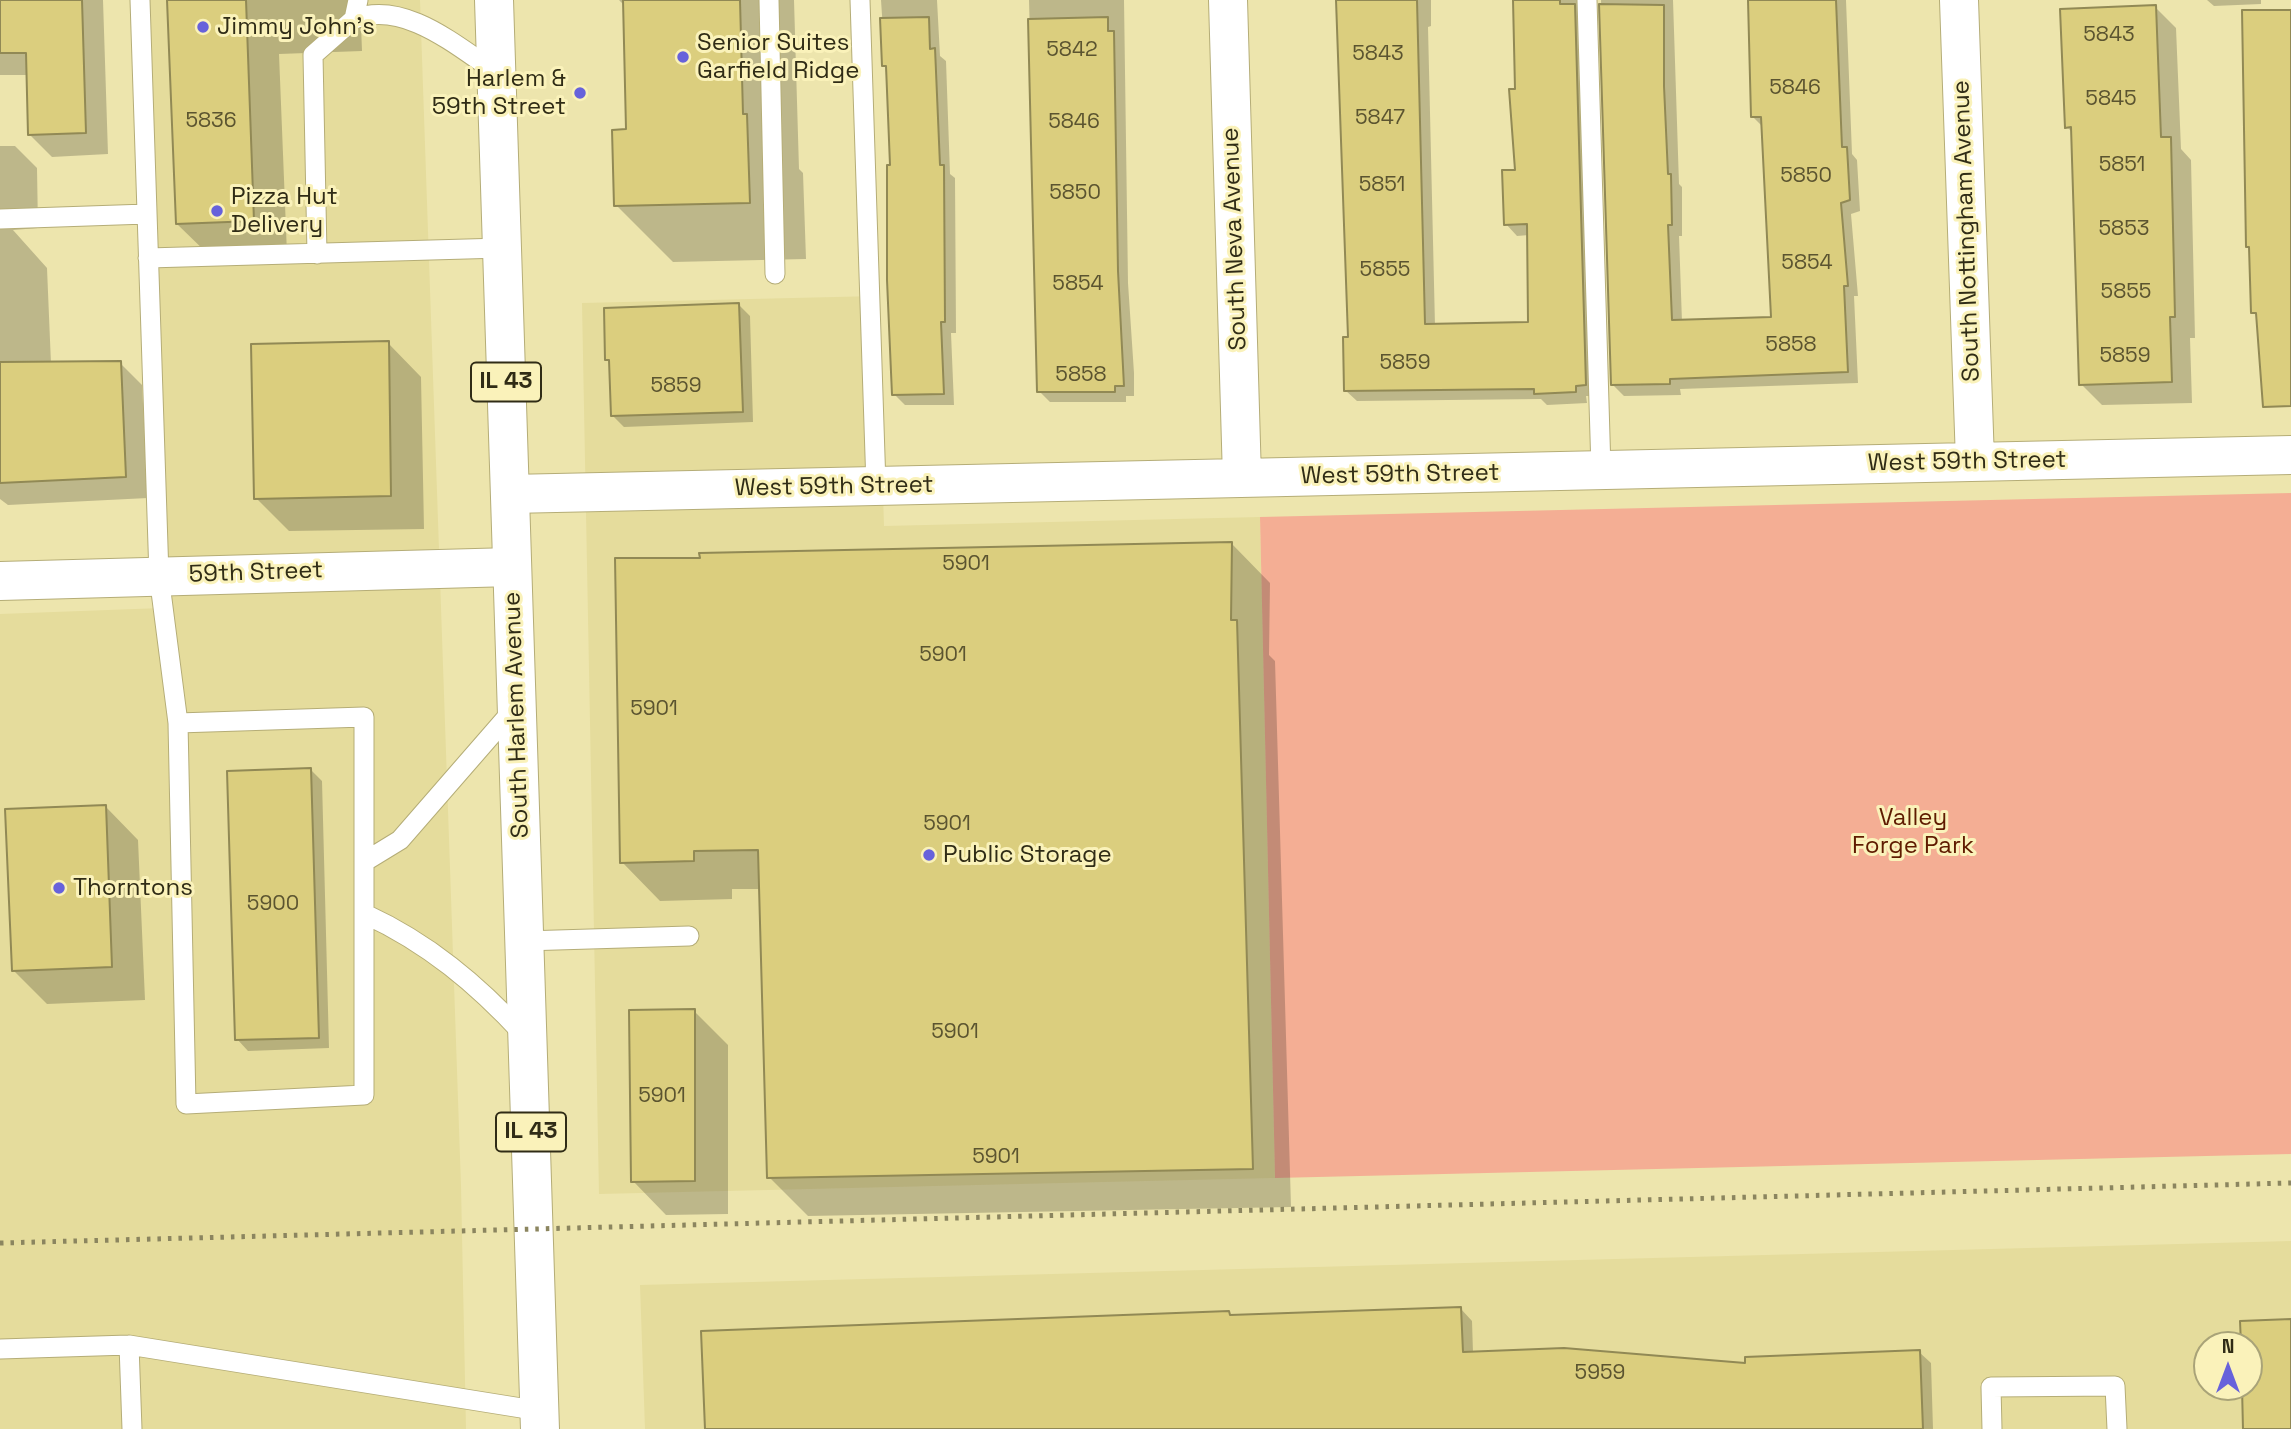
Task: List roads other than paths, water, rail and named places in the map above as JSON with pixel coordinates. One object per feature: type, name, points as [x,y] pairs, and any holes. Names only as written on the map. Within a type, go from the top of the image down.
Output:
[{"type":"street","name":"South Harlem Avenue","points":[[494,0],[540,1420]]},
{"type":"street","name":"South Neva Avenue","points":[[1228,0],[1241,478]]},
{"type":"street","name":"South Nottingham Avenue","points":[[1959,0],[1975,461]]},
{"type":"street","name":"West 59th Street","points":[[510,494],[2291,455]]},
{"type":"street","name":"59th Street","points":[[0,580],[512,567]]},
{"type":"lane","points":[[140,0],[159,576],[178,723],[186,1104],[364,1095],[364,717],[178,723]]},
{"type":"lane","points":[[769,0],[775,274]]},
{"type":"lane","points":[[860,0],[876,486]]},
{"type":"lane","points":[[1587,0],[1601,470]]},
{"type":"lane","points":[[317,254],[313,55],[356,10],[385,10],[411,17],[496,72]]},
{"type":"lane","points":[[0,219],[147,214]]},
{"type":"lane","points":[[148,258],[502,248]]},
{"type":"lane","points":[[364,862],[400,839],[517,705]]},
{"type":"lane","points":[[365,914],[404,932],[442,958],[489,997],[528,1039]]},
{"type":"lane","points":[[524,941],[689,936]]},
{"type":"lane","points":[[0,1349],[129,1345],[540,1420]]},
{"type":"lane","points":[[129,1345],[132,1429]]},
{"type":"lane","points":[[1993,1429],[1991,1387],[2102,1386],[2115,1386],[2117,1429]]},
{"type":"railway","points":[[0,1243],[2291,1183]]},
{"type":"place","name":"Jimmy John's","points":[[203,27]]},
{"type":"place","name":"Senior Suites Garfield Ridge","points":[[683,57]]},
{"type":"place","name":"Harlem & 59th Street","points":[[580,93]]},
{"type":"place","name":"Pizza Hut Delivery","points":[[217,211]]},
{"type":"place","name":"Public Storage","points":[[929,855]]},
{"type":"place","name":"Thorntons","points":[[59,888]]},
{"type":"park label","name":"Valley Forge Park","points":[[1913,832]]}]
